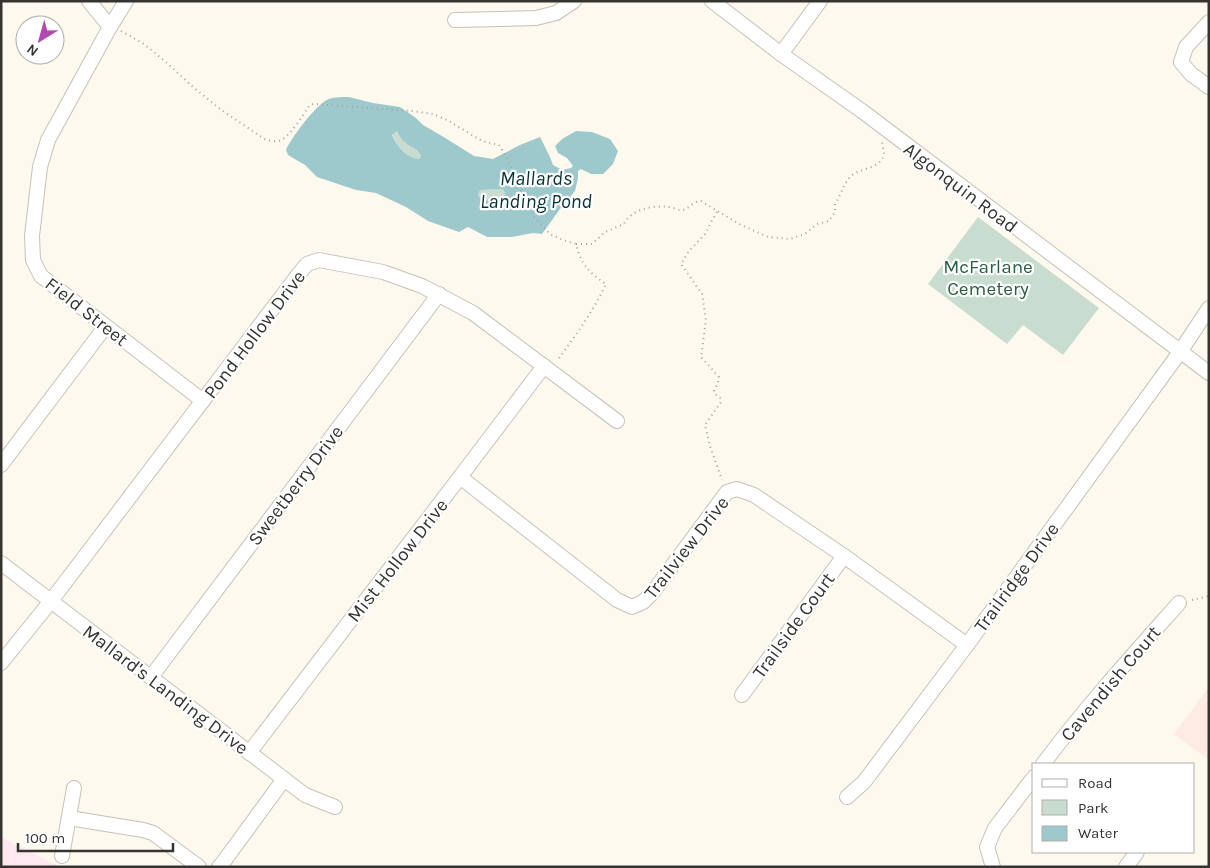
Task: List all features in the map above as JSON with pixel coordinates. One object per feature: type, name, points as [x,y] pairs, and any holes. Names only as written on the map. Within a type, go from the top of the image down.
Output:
[{"type":"street","points":[[88,1],[110,27]]},
{"type":"street","name":"Field Street","points":[[126,1],[48,140],[40,167],[32,236],[33,260],[41,276],[203,401]]},
{"type":"street","points":[[454,20],[536,18],[556,13],[574,1]]},
{"type":"street","name":"Algonquin Road","points":[[712,1],[1209,374]]},
{"type":"street","points":[[781,54],[820,1]]},
{"type":"street","points":[[1209,22],[1186,47],[1181,62],[1191,74],[1209,87]]},
{"type":"street","name":"Pond Hollow Drive","points":[[1,663],[51,601],[308,264],[319,260],[383,272],[438,294],[473,312],[617,421]]},
{"type":"street","name":"Sweetberry Drive","points":[[151,677],[438,294]]},
{"type":"street","name":"Trailridge Drive","points":[[847,797],[864,782],[967,645],[1180,352],[1209,308]]},
{"type":"street","points":[[1,465],[106,327]]},
{"type":"street","name":"Mist Hollow Drive","points":[[249,753],[460,477],[547,368]]},
{"type":"street","name":"Trailview Drive","points":[[460,477],[617,600],[632,607],[643,602],[653,592],[727,492],[738,489],[754,495],[844,556],[967,645]]},
{"type":"street","name":"Trailside Court","points":[[742,694],[844,556]]},
{"type":"street","name":"Mallard's Landing Drive","points":[[1,564],[284,779],[306,795],[335,807]]},
{"type":"street","name":"Cavendish Court","points":[[1044,763],[1068,731],[1179,603]]},
{"type":"street","points":[[219,867],[284,779]]},
{"type":"street","points":[[993,867],[987,847],[995,828],[1032,780]]},
{"type":"street","points":[[62,856],[74,788]]},
{"type":"street","points":[[69,818],[143,830],[153,834],[200,867]]},
{"type":"street","points":[[1126,867],[1136,853]]},
{"type":"path","points":[[110,27],[124,32],[144,44],[220,109],[266,140],[281,141],[291,131],[309,106],[313,104],[412,111],[433,114],[446,120],[482,140],[499,145],[508,160],[533,216],[550,234],[576,244],[592,244],[605,232],[624,224],[629,216],[636,211],[662,206],[683,210],[696,201],[701,201],[739,224],[768,237],[790,239],[805,234],[817,224],[829,221],[835,212],[835,204],[851,176],[879,163],[884,154],[880,126]]},
{"type":"path","points":[[718,211],[706,233],[688,251],[681,264],[702,294],[706,320],[701,357],[719,377],[714,391],[721,402],[704,425],[727,492]]},
{"type":"path","points":[[547,368],[587,319],[606,284],[586,268],[579,256],[576,244]]},
{"type":"path","points":[[1179,603],[1209,596]]},
{"type":"shaded area","points":[[1209,687],[1209,760],[1174,734]]},
{"type":"shaded area","points":[[1,837],[11,842],[60,867],[1,867]]},
{"type":"green space","points":[[396,130],[409,146],[416,149],[421,156],[419,159],[406,154],[399,147],[392,134]]},
{"type":"green space","points":[[503,189],[505,193],[502,201],[493,203],[478,196],[481,190]]},
{"type":"green space","name":"McFarlane Cemetery","points":[[978,217],[1099,308],[1063,355],[1023,325],[1007,344],[928,284]]},
{"type":"water","name":"Mallards Landing Pond","points":[[349,97],[400,107],[423,125],[474,156],[493,159],[540,137],[553,165],[562,170],[571,168],[573,166],[567,158],[558,153],[555,146],[562,139],[576,131],[592,132],[610,139],[618,151],[613,164],[603,174],[591,174],[581,169],[578,171],[575,191],[542,234],[487,237],[468,227],[459,232],[428,221],[406,207],[376,193],[356,190],[317,177],[305,165],[288,155],[286,150],[293,138],[318,107],[329,99]],"holes":[[[397,131],[404,142],[415,149],[421,156],[419,159],[406,154],[399,147],[392,135]],[[503,189],[505,193],[502,201],[493,203],[478,196],[481,190]]]}]
